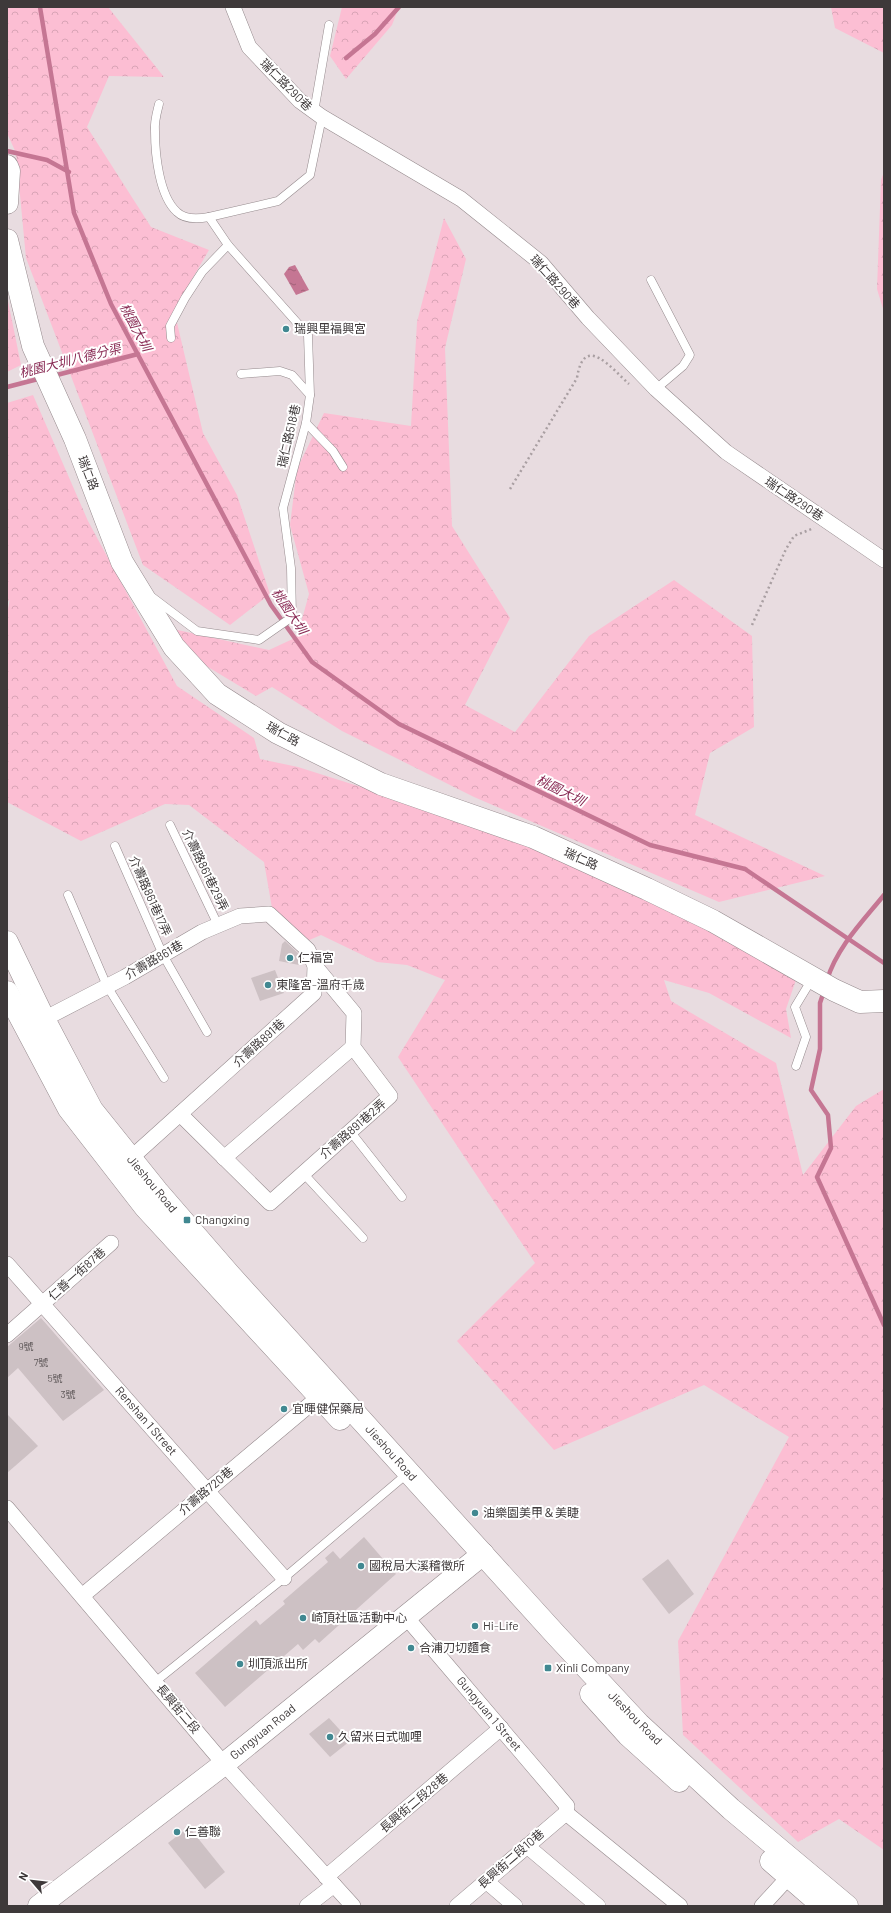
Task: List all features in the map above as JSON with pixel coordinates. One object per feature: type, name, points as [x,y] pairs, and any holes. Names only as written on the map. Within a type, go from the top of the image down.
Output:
[{"type":"main road","points":[[7,166],[9,171],[7,203]]},
{"type":"main road","name":"瑞仁路","points":[[7,240],[33,346],[75,439],[122,562],[174,647],[217,694],[278,733],[381,784],[533,837],[647,888],[713,921],[812,979],[834,990],[860,1002],[884,1001]]},
{"type":"main road","name":"Jieshou Road","points":[[7,942],[44,1019],[92,1110],[325,1391]]},
{"type":"main road","name":"Jieshou Road","points":[[7,992],[69,1109],[140,1201],[325,1391],[477,1558],[639,1724],[731,1809],[794,1871],[823,1906]]},
{"type":"main road","name":"Gungyuan Road","points":[[39,1906],[224,1764],[477,1558]]},
{"type":"main road","name":"Jieshou Road","points":[[794,1871],[847,1906]]},
{"type":"street","name":"瑞仁路290巷","points":[[232,7],[249,47],[300,101],[318,115],[461,199],[541,263],[588,318],[656,389],[726,452],[884,560]]},
{"type":"street","name":"介壽路861巷","points":[[44,1019],[107,986],[202,932],[240,916],[269,914]]},
{"type":"street","name":"介壽路891巷","points":[[131,1158],[314,993],[315,966],[308,950],[269,914]]},
{"type":"street","points":[[180,1114],[224,1158],[353,1047],[354,1013],[315,966]]},
{"type":"street","name":"介壽路891巷2弄","points":[[224,1158],[270,1203],[390,1096],[353,1047]]},
{"type":"street","name":"仁善一街87巷","points":[[7,1335],[111,1243]]},
{"type":"street","name":"Renshan 1 Street","points":[[7,1264],[284,1578]]},
{"type":"street","name":"介壽路720巷","points":[[82,1596],[325,1391]]},
{"type":"street","name":"長興街二段","points":[[7,1508],[224,1764],[353,1906]]},
{"type":"street","name":"Gungyuan 1 Street","points":[[406,1617],[567,1806],[566,1813]]},
{"type":"street","name":"長興街二段28巷","points":[[307,1906],[330,1881],[501,1728]]},
{"type":"street","points":[[566,1813],[680,1906]]},
{"type":"street","name":"長興街二段10巷","points":[[457,1906],[566,1813]]},
{"type":"street","points":[[527,1846],[598,1906]]},
{"type":"street","points":[[762,1906],[794,1871]]},
{"type":"street","points":[[486,1881],[515,1906]]},
{"type":"lane","points":[[159,104],[154,130],[159,173],[167,201],[177,213],[196,219],[278,201],[310,175],[329,25]]},
{"type":"lane","name":"瑞仁路518巷","points":[[136,585],[197,631],[259,640],[292,617],[291,568],[283,508],[306,423],[310,395],[308,335],[228,245],[209,217]]},
{"type":"lane","points":[[171,338],[170,326],[185,298],[202,272],[228,245]]},
{"type":"lane","points":[[651,280],[690,355],[683,366],[656,389]]},
{"type":"lane","points":[[241,374],[280,371],[292,375],[310,395]]},
{"type":"lane","points":[[306,423],[333,451],[343,467]]},
{"type":"lane","name":"介壽路861巷29弄","points":[[170,825],[218,925]]},
{"type":"lane","name":"介壽路861巷17弄","points":[[115,846],[163,955],[207,1032]]},
{"type":"lane","points":[[68,895],[107,986],[164,1078]]},
{"type":"lane","points":[[796,1066],[806,1037],[795,1007],[812,979]]},
{"type":"lane","points":[[350,1132],[402,1197]]},
{"type":"lane","points":[[303,1173],[363,1238]]},
{"type":"lane","points":[[155,1682],[284,1578],[403,1477]]},
{"type":"path","points":[[510,489],[577,378],[579,367],[584,357],[587,355],[594,356],[612,366],[634,388],[656,389]]},
{"type":"path","points":[[752,625],[786,549],[794,536],[829,522]]},
{"type":"green space","points":[[7,7],[108,7],[164,77],[109,76],[87,127],[151,227],[209,250],[174,310],[203,433],[237,495],[270,594],[230,625],[143,565],[26,258],[16,153],[7,133]]},
{"type":"green space","points":[[342,7],[399,7],[392,25],[346,79],[330,56]]},
{"type":"green space","points":[[831,7],[884,7],[884,53],[835,28]]},
{"type":"green space","points":[[884,172],[884,312],[877,289],[881,180]]},
{"type":"green space","points":[[444,218],[466,259],[445,348],[452,526],[510,618],[465,705],[515,732],[589,636],[674,580],[752,636],[754,727],[710,753],[695,815],[825,876],[719,902],[474,797],[342,731],[272,687],[256,696],[203,664],[173,629],[269,650],[297,637],[309,594],[290,525],[297,469],[324,413],[411,426],[417,322]]},
{"type":"green space","points":[[7,296],[21,365],[7,372]]},
{"type":"green space","points":[[33,395],[88,521],[177,686],[254,738],[260,759],[298,767],[418,805],[579,862],[797,977],[786,1009],[791,1038],[709,993],[664,980],[671,1001],[776,1063],[803,1175],[856,1106],[884,1089],[884,1850],[839,1819],[798,1842],[683,1735],[678,1641],[789,1437],[704,1385],[554,1450],[457,1341],[535,1263],[398,1057],[445,980],[407,965],[377,962],[321,935],[307,941],[272,908],[264,862],[189,805],[165,804],[81,841],[7,802],[7,614],[10,599],[7,603],[7,403]]},
{"type":"water","points":[[295,265],[309,290],[296,295],[284,274],[289,267]]},
{"type":"building","points":[[285,941],[300,955],[299,965],[279,961],[282,944]]},
{"type":"building","name":"東隆宮-溫府千歲","points":[[275,970],[284,993],[260,1001],[251,978]]},
{"type":"building","points":[[41,1318],[104,1390],[63,1421],[18,1368],[7,1378],[7,1347]]},
{"type":"building","points":[[7,1414],[38,1446],[7,1473]]},
{"type":"building","points":[[364,1537],[396,1574],[319,1643],[315,1639],[303,1650],[298,1644],[225,1707],[195,1673],[256,1620],[260,1625],[285,1604],[283,1601],[328,1562],[325,1558],[333,1551],[340,1559]]},
{"type":"building","points":[[668,1559],[694,1594],[669,1614],[642,1579]]},
{"type":"building","name":"久留米日式咖哩","points":[[329,1718],[350,1741],[330,1757],[309,1734]]},
{"type":"building","points":[[189,1827],[225,1872],[205,1889],[168,1843]]},
{"type":"waterway","name":"桃園大圳","points":[[40,7],[74,213],[111,304],[271,605],[312,662],[399,724],[650,845],[745,869],[884,963]]},
{"type":"waterway","points":[[346,58],[375,34],[399,7]]},
{"type":"waterway","points":[[7,151],[47,160],[69,172]]},
{"type":"waterway","name":"桃園大圳八德分渠","points":[[53,376],[138,354]]},
{"type":"waterway","name":"桃園大圳八德分渠","points":[[7,387],[42,378]]},
{"type":"waterway","points":[[827,980],[831,968],[844,945],[884,895]]},
{"type":"waterway","points":[[824,991],[820,1003],[820,1049],[811,1090],[828,1115],[831,1148],[817,1177],[884,1325]]},
{"type":"place","name":"瑞興里福興宮","points":[[286,329]]},
{"type":"place","name":"仁福宮","points":[[290,958]]},
{"type":"place","name":"東隆宮-溫府千歲","points":[[268,985]]},
{"type":"place","name":"Changxing","points":[[187,1220]]},
{"type":"place","name":"宜暉健保藥局","points":[[284,1409]]},
{"type":"place","name":"油樂園美甲＆美睫","points":[[475,1513]]},
{"type":"place","name":"國稅局大溪稽徵所","points":[[361,1566]]},
{"type":"place","name":"崎頂社區活動中心","points":[[303,1618]]},
{"type":"place","name":"Hi-Life","points":[[475,1626]]},
{"type":"place","name":"合浦刀切麵食","points":[[411,1648]]},
{"type":"place","name":"圳頂派出所","points":[[240,1664]]},
{"type":"place","name":"Xinli Company","points":[[548,1668]]},
{"type":"place","name":"久留米日式咖哩","points":[[330,1737]]},
{"type":"place","name":"仁善聯","points":[[177,1832]]}]
